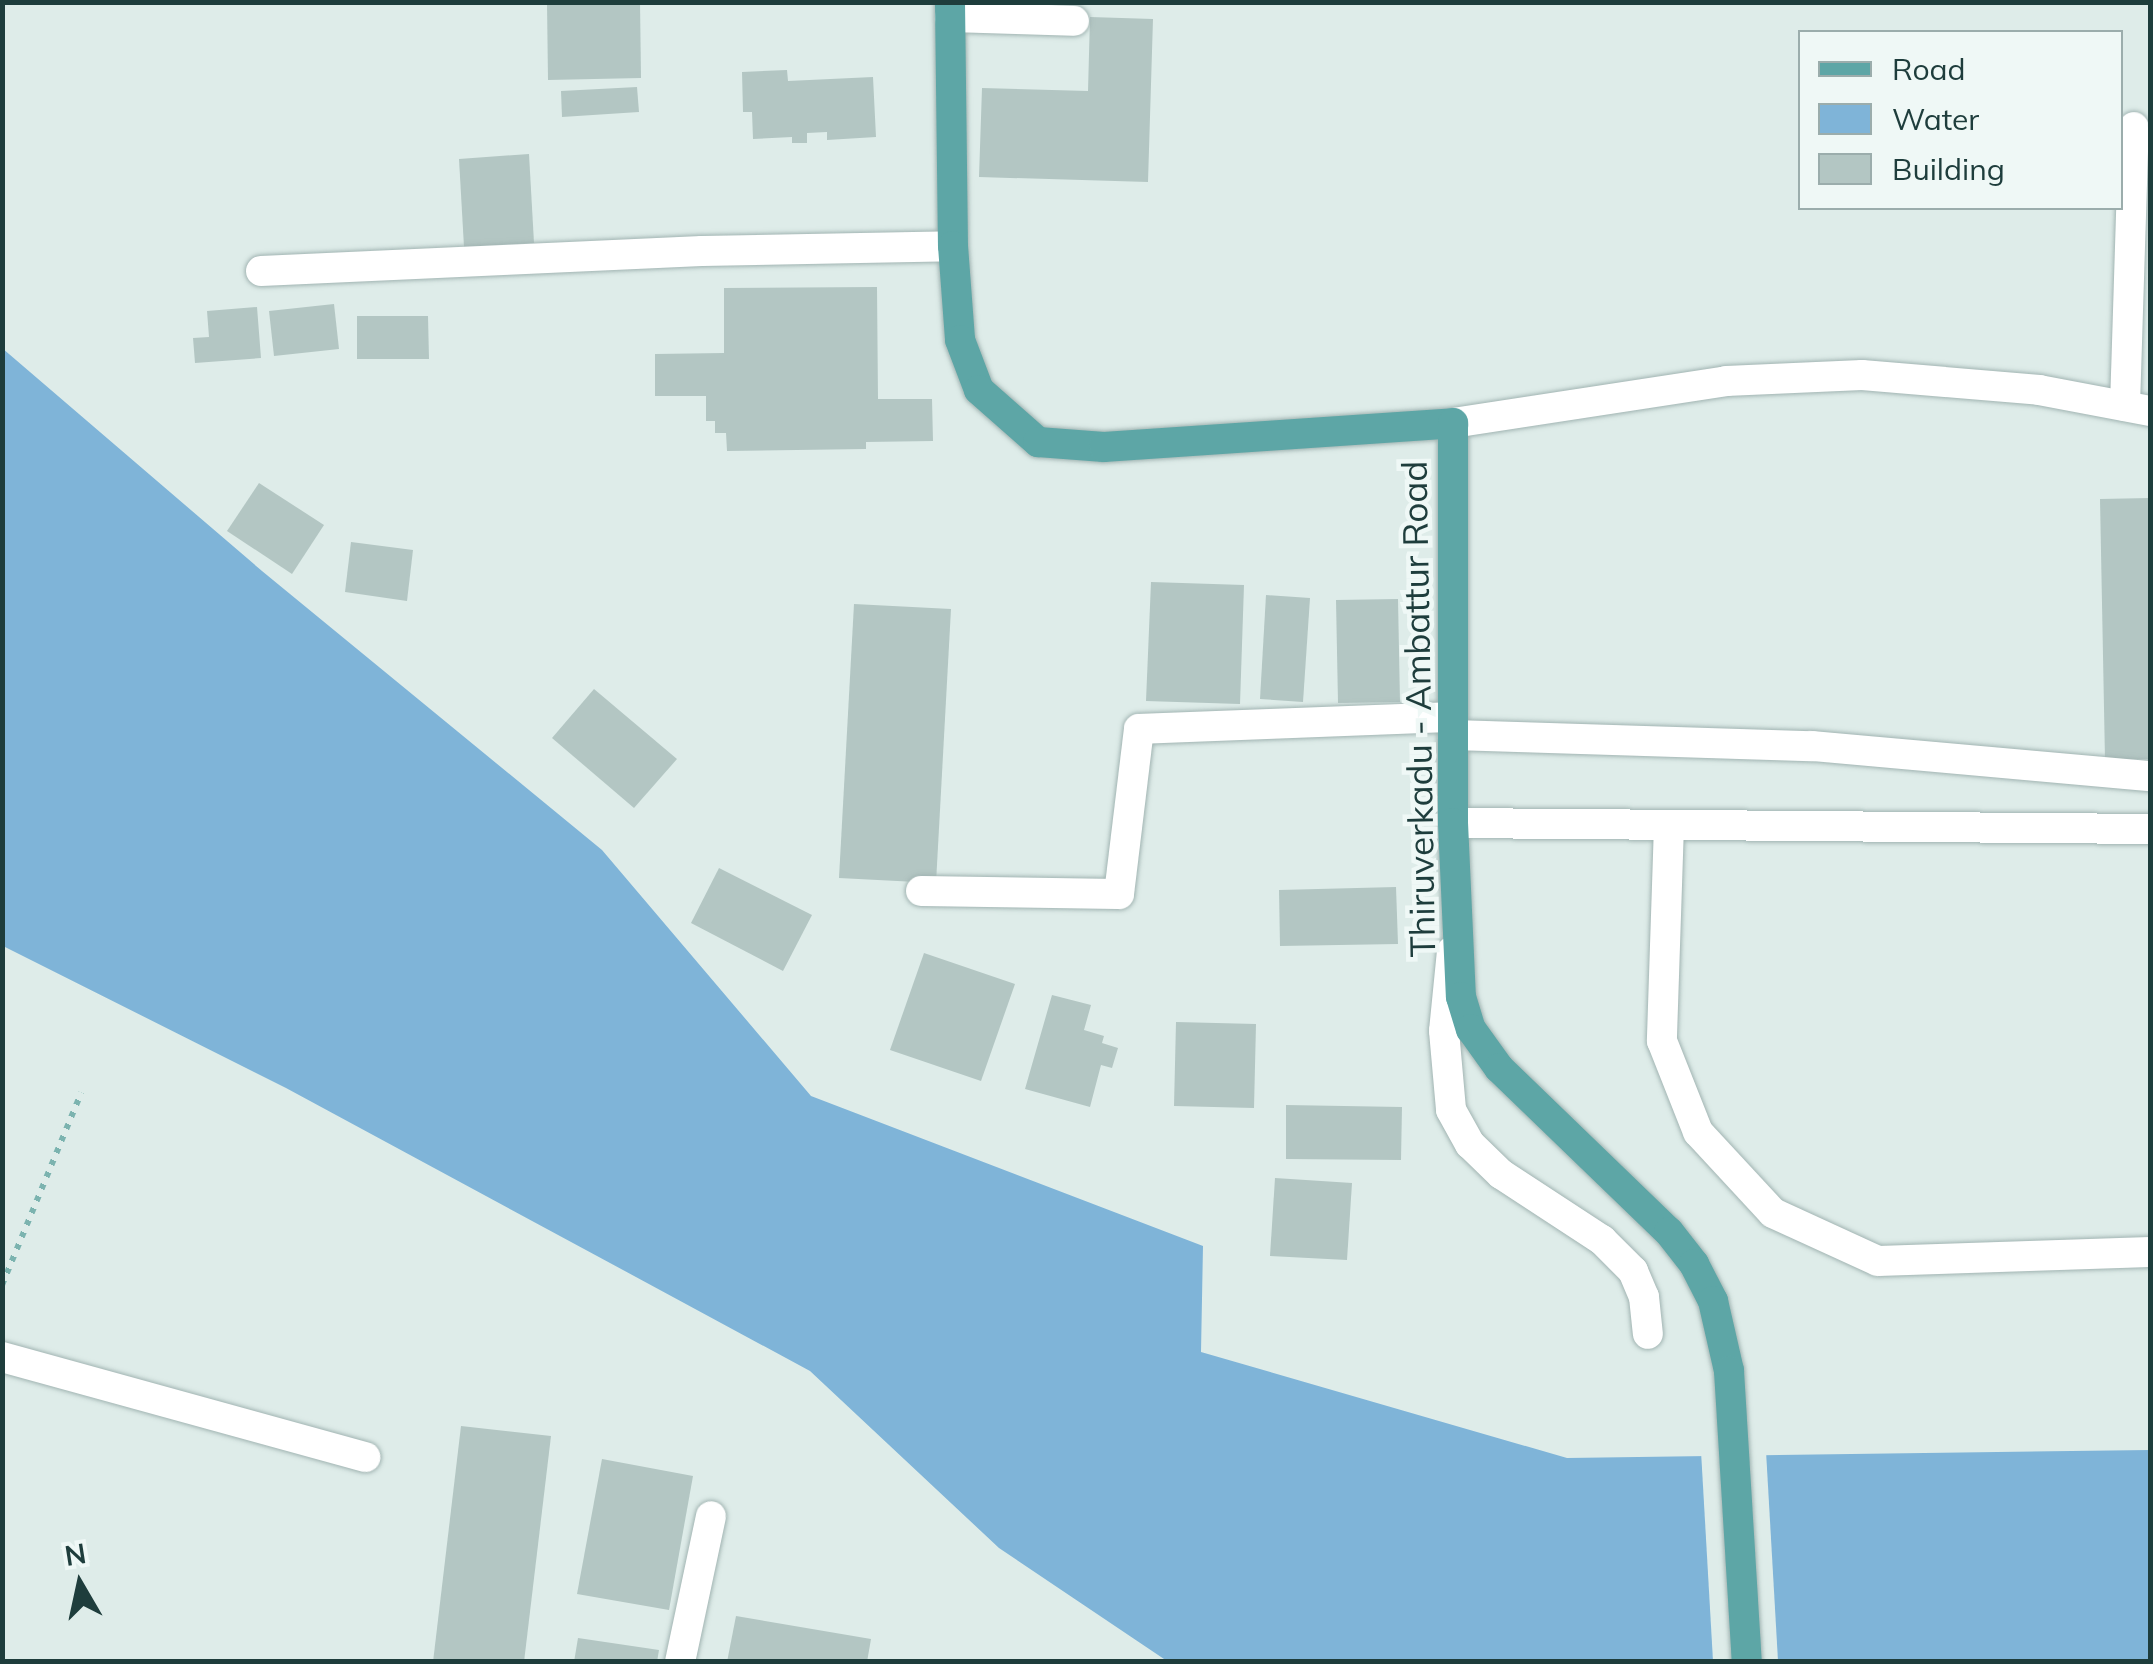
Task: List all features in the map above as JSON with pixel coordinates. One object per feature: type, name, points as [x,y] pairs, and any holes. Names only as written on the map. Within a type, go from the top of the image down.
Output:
[{"type":"main road","name":"Thiruverkadu - Ambattur Road","points":[[950,10],[953,246],[960,340],[978,390],[1038,442],[1104,447],[1453,423],[1453,823],[1461,997],[1483,1046],[1533,1104],[1659,1222],[1700,1274],[1719,1320],[1732,1403],[1747,1662]]},
{"type":"street","points":[[950,10],[1074,21]]},
{"type":"street","points":[[1453,423],[1726,381],[1862,375],[2039,390],[2138,409],[2134,127]]},
{"type":"street","points":[[260,271],[702,251],[953,246]]},
{"type":"street","points":[[920,892],[1119,894],[1138,729],[1453,726],[1812,746],[2150,776]]},
{"type":"street","points":[[1453,823],[2150,829]]},
{"type":"street","points":[[1670,826],[1662,1041],[1698,1132],[1772,1213],[1878,1261],[2150,1252]]},
{"type":"street","points":[[1457,930],[1445,1000],[1446,1075],[1451,1110],[1470,1144],[1501,1174],[1602,1240],[1633,1271],[1644,1296],[1648,1334]]},
{"type":"street","points":[[2,1357],[365,1456]]},
{"type":"street","points":[[680,1662],[711,1516]]},
{"type":"path","points":[[2,1285],[81,1092]]},
{"type":"water","points":[[2,348],[262,571],[602,850],[811,1096],[1203,1246],[1201,1352],[1567,1458],[2150,1450],[2150,1661],[1167,1661],[999,1548],[810,1371],[286,1088],[3,946]]},
{"type":"pier","points":[[1701,1451],[1766,1451],[1778,1661],[1713,1661]]},
{"type":"building","points":[[640,2],[641,78],[548,80],[547,3]]},
{"type":"building","points":[[1090,17],[1153,19],[1148,182],[979,177],[982,88],[1088,91]]},
{"type":"building","points":[[787,70],[788,81],[873,77],[876,137],[827,140],[827,132],[807,133],[807,143],[792,143],[792,137],[753,139],[752,112],[743,112],[742,72]]},
{"type":"building","points":[[637,87],[639,112],[562,117],[561,91]]},
{"type":"building","points":[[529,154],[534,243],[464,247],[459,159]]},
{"type":"building","points":[[877,287],[878,399],[932,399],[933,441],[866,442],[866,449],[727,451],[726,433],[715,433],[715,421],[706,421],[706,396],[655,396],[655,354],[724,353],[724,288]]},
{"type":"building","points":[[334,304],[339,349],[274,356],[269,311]]},
{"type":"building","points":[[257,307],[261,358],[195,363],[193,338],[209,337],[207,311]]},
{"type":"building","points":[[357,316],[428,316],[429,359],[357,359]]},
{"type":"building","points":[[259,483],[324,525],[292,574],[227,531]]},
{"type":"building","points":[[2150,498],[2150,759],[2105,760],[2100,499]]},
{"type":"building","points":[[351,542],[413,550],[407,601],[345,592]]},
{"type":"building","points":[[1151,582],[1244,585],[1240,704],[1146,701]]},
{"type":"building","points":[[1266,595],[1310,598],[1303,702],[1260,699]]},
{"type":"building","points":[[1398,599],[1400,702],[1338,703],[1336,600]]},
{"type":"building","points":[[854,604],[951,609],[936,883],[839,878]]},
{"type":"building","points":[[594,689],[677,759],[634,808],[552,738]]},
{"type":"building","points":[[719,868],[812,915],[783,971],[691,923]]},
{"type":"building","points":[[1396,887],[1398,944],[1280,946],[1279,890]]},
{"type":"building","points":[[924,953],[1015,984],[981,1081],[890,1050]]},
{"type":"building","points":[[1052,995],[1091,1005],[1084,1030],[1104,1036],[1102,1043],[1118,1048],[1112,1068],[1101,1065],[1090,1107],[1025,1089]]},
{"type":"building","points":[[1176,1022],[1256,1024],[1254,1108],[1174,1106]]},
{"type":"building","points":[[1286,1105],[1402,1107],[1401,1160],[1286,1159]]},
{"type":"building","points":[[1275,1178],[1352,1183],[1347,1260],[1270,1256]]},
{"type":"building","points":[[461,1426],[551,1436],[524,1662],[433,1662]]},
{"type":"building","points":[[602,1459],[693,1476],[669,1610],[577,1594]]},
{"type":"building","points":[[736,1616],[871,1639],[867,1662],[727,1662]]},
{"type":"building","points":[[578,1638],[659,1650],[657,1662],[574,1662]]}]
